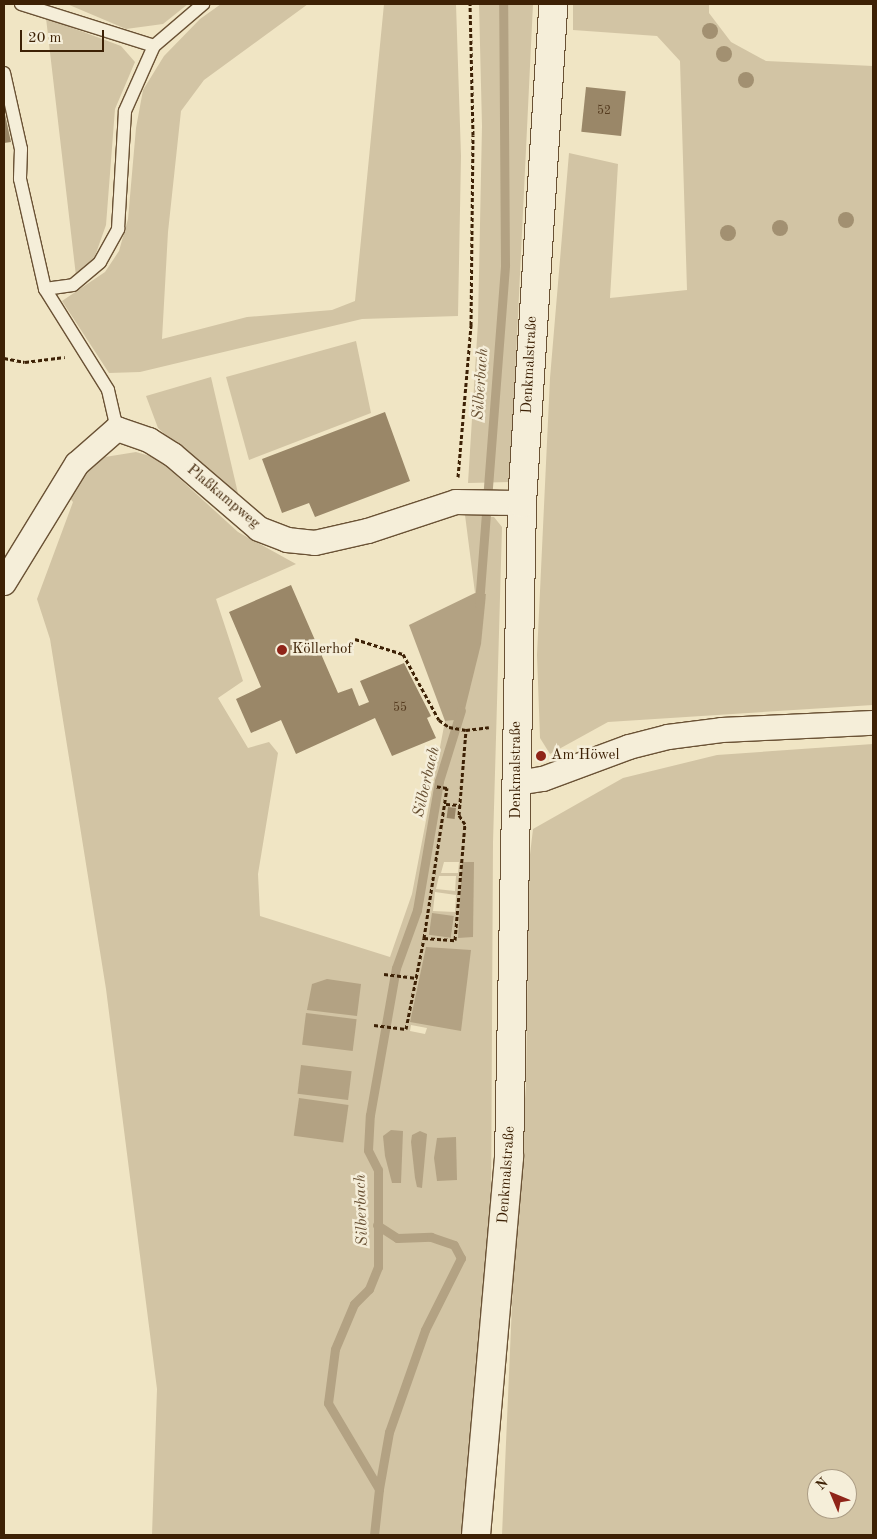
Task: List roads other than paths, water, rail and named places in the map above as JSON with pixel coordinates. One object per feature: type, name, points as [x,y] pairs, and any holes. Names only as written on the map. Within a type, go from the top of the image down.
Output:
[{"type":"main road","name":"Denkmalstraße","points":[[476,1535],[509,1157],[517,783],[513,503],[553,4]]},
{"type":"street","name":"Plaßkampweg","points":[[117,429],[150,440],[173,455],[259,529],[287,540],[315,543],[368,531],[464,502],[513,503]]},
{"type":"street","points":[[4,583],[78,464],[117,429]]},
{"type":"street","points":[[517,783],[543,779],[629,747],[668,737],[722,730],[873,723]]},
{"type":"lane","points":[[21,4],[154,46]]},
{"type":"lane","points":[[44,289],[73,285],[100,262],[118,229],[125,111],[154,46],[203,4]]},
{"type":"lane","points":[[4,74],[21,150],[20,179],[44,289],[83,355],[108,390],[117,429]]},
{"type":"waterway","name":"Silberbach","points":[[479,604],[505,265],[503,4]]},
{"type":"waterway","name":"Silberbach","points":[[374,1535],[379,1489],[328,1403],[335,1349],[354,1304],[369,1289],[378,1267],[378,1170],[368,1150],[370,1115],[396,968],[417,910],[439,781],[461,710]]},
{"type":"waterway","points":[[377,1225],[397,1238],[431,1237],[454,1245],[461,1258],[425,1330],[389,1432],[379,1489]]},
{"type":"place","name":"Köllerhof","points":[[282,650]]},
{"type":"place","name":"Am Höwel","points":[[541,756]]}]
